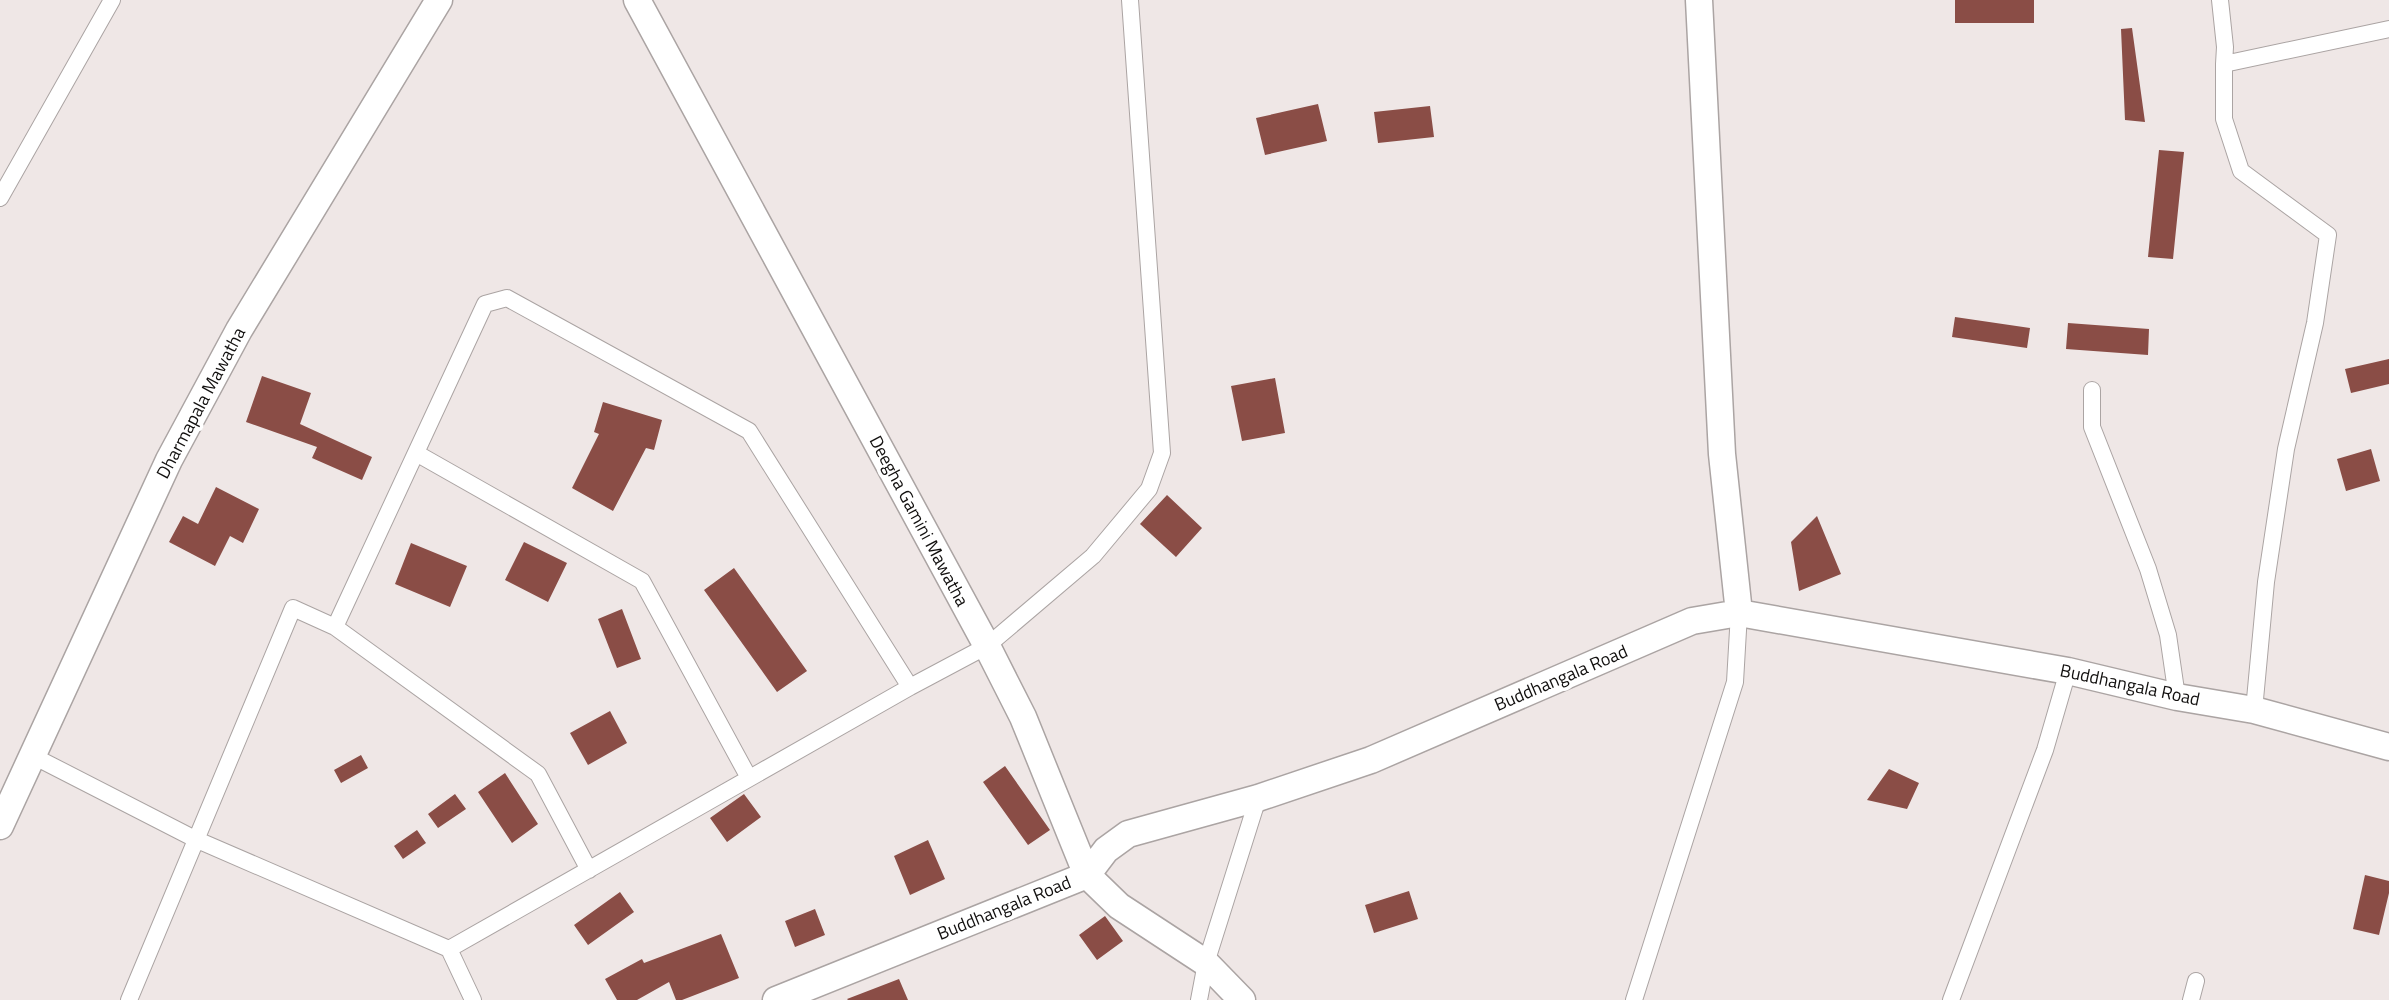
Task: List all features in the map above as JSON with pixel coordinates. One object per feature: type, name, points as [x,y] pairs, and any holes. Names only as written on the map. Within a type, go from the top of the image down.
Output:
[{"type":"main road","name":"Dharmapala Mawatha","points":[[0,826],[164,471],[206,391],[239,330],[439,0]]},
{"type":"main road","name":"Deegha Gamini Mawatha","points":[[637,0],[987,646],[1023,718],[1087,875],[1119,906],[1206,963],[1242,1000]]},
{"type":"main road","points":[[1699,0],[1721,454],[1739,613]]},
{"type":"main road","name":"Buddhangala Road","points":[[776,1000],[1087,875],[1106,850],[1128,834],[1258,798],[1371,760],[1692,621],[1739,613],[2067,671],[2177,697],[2253,710],[2389,747]]},
{"type":"street","points":[[0,198],[112,0]]},
{"type":"street","points":[[449,949],[987,646],[1093,556],[1149,488],[1163,453],[1130,0]]},
{"type":"street","points":[[2220,0],[2225,47],[2224,118],[2241,171],[2328,235],[2315,323],[2284,462],[2266,582],[2253,710]]},
{"type":"street","points":[[2224,64],[2389,29]]},
{"type":"street","points":[[335,627],[485,304],[507,299],[748,432],[910,687]]},
{"type":"street","points":[[2092,390],[2092,427],[2148,569],[2168,635],[2177,697]]},
{"type":"street","points":[[416,453],[642,582],[749,778]]},
{"type":"street","points":[[129,1000],[293,608],[335,627],[538,774],[589,870]]},
{"type":"street","points":[[1634,1000],[1735,682],[1739,613]]},
{"type":"street","points":[[1951,1000],[2045,750],[2067,671]]},
{"type":"street","points":[[33,756],[195,839],[449,949],[473,1000]]},
{"type":"street","points":[[1199,1000],[1206,963],[1258,798]]},
{"type":"street","points":[[2191,1000],[2196,981]]},
{"type":"building","points":[[1955,0],[2034,0],[2034,23],[1955,23]]},
{"type":"building","points":[[2132,28],[2145,122],[2125,120],[2121,29]]},
{"type":"building","points":[[1318,104],[1327,141],[1265,155],[1256,118]]},
{"type":"building","points":[[1430,106],[1434,137],[1378,143],[1374,112]]},
{"type":"building","points":[[2159,150],[2184,152],[2173,259],[2148,257]]},
{"type":"building","points":[[1955,317],[2030,328],[2027,348],[1952,337]]},
{"type":"building","points":[[2068,323],[2149,329],[2148,355],[2066,349]]},
{"type":"building","points":[[2389,359],[2389,384],[2351,393],[2345,369]]},
{"type":"building","points":[[262,376],[311,393],[300,424],[372,457],[362,480],[312,458],[317,447],[246,422]]},
{"type":"building","points":[[1275,378],[1285,433],[1242,441],[1231,386]]},
{"type":"building","points":[[603,402],[662,420],[654,450],[646,448],[613,511],[572,488],[599,434],[594,432]]},
{"type":"building","points":[[2371,449],[2380,481],[2346,491],[2337,459]]},
{"type":"building","points":[[216,487],[259,509],[243,543],[230,536],[215,566],[169,542],[183,516],[198,524]]},
{"type":"building","points":[[1167,495],[1202,528],[1176,557],[1140,524]]},
{"type":"building","points":[[1817,516],[1841,574],[1799,591],[1791,542]]},
{"type":"building","points":[[524,542],[567,563],[548,602],[505,580]]},
{"type":"building","points":[[411,543],[467,566],[450,607],[395,584]]},
{"type":"building","points":[[734,568],[807,671],[777,692],[704,590]]},
{"type":"building","points":[[622,609],[641,659],[617,668],[598,619]]},
{"type":"building","points":[[610,711],[627,743],[588,765],[570,733]]},
{"type":"building","points":[[361,755],[368,768],[341,783],[334,770]]},
{"type":"building","points":[[1005,766],[1050,830],[1028,845],[983,782]]},
{"type":"building","points":[[1889,769],[1919,783],[1907,809],[1867,800]]},
{"type":"building","points":[[505,773],[538,824],[512,843],[478,792]]},
{"type":"building","points":[[455,794],[466,809],[438,828],[428,814]]},
{"type":"building","points":[[744,794],[761,817],[727,842],[710,818]]},
{"type":"building","points":[[417,830],[426,843],[403,859],[394,846]]},
{"type":"building","points":[[928,840],[945,879],[910,895],[894,856]]},
{"type":"building","points":[[2365,875],[2389,881],[2389,893],[2379,935],[2353,929]]},
{"type":"building","points":[[1409,891],[1418,919],[1374,933],[1365,905]]},
{"type":"building","points":[[620,892],[634,912],[588,945],[574,925]]},
{"type":"building","points":[[815,909],[825,935],[795,947],[785,921]]},
{"type":"building","points":[[1105,916],[1123,941],[1097,960],[1079,935]]},
{"type":"building","points":[[721,934],[739,978],[682,1000],[676,1000],[669,982],[637,1000],[617,1000],[605,979],[642,959],[644,963]]},
{"type":"building","points":[[899,979],[908,1000],[847,999]]}]
